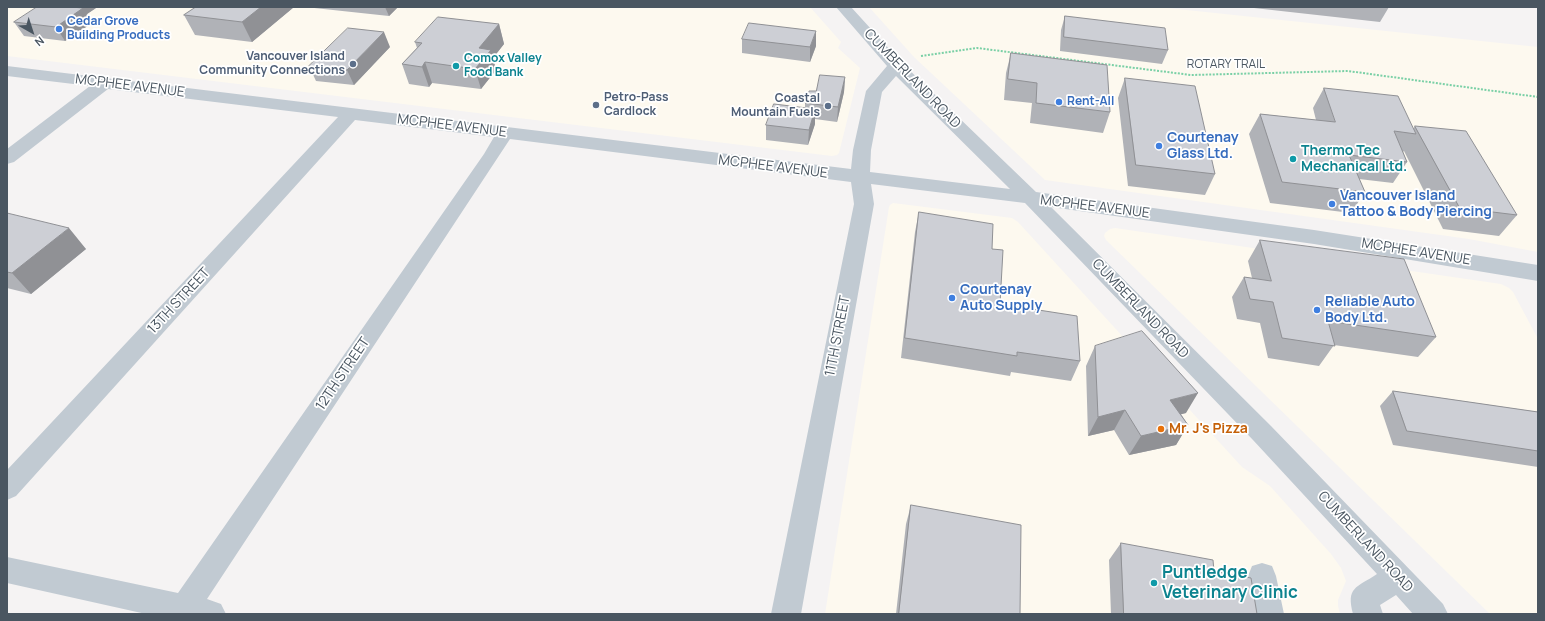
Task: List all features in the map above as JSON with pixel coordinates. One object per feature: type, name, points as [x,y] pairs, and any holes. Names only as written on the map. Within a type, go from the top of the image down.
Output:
[{"type":"street","name":"CUMBERLAND ROAD","points":[[843,7],[896,66],[1032,199],[1262,433],[1433,614]]},
{"type":"street","name":"11TH STREET","points":[[786,614],[864,204],[860,178],[862,150],[874,91],[896,66]]},
{"type":"street","name":"MCPHEE AVENUE","points":[[7,71],[1237,225],[1468,260],[1538,273]]},
{"type":"street","points":[[7,158],[105,83]]},
{"type":"street","name":"13TH STREET","points":[[7,488],[351,114]]},
{"type":"street","name":"12TH STREET","points":[[182,611],[492,155],[505,133]]},
{"type":"street","points":[[7,570],[182,611],[211,614]]},
{"type":"street","points":[[1262,576],[1269,614]]},
{"type":"street","points":[[1368,614],[1364,599],[1398,577]]},
{"type":"path","name":"ROTARY TRAIL","points":[[920,56],[978,48],[1191,75],[1348,72],[1538,97]]},
{"type":"shaded area","points":[[7,7],[810,7],[841,42],[838,48],[860,68],[839,153],[832,156],[7,56]]},
{"type":"shaded area","points":[[869,7],[1158,7],[1538,47],[1538,252],[1469,239],[1045,180],[914,57]]},
{"type":"shaded area","points":[[893,203],[1012,218],[1018,222],[1242,467],[1270,486],[1331,554],[1341,568],[1346,581],[1338,600],[1340,614],[825,614],[889,207]]},
{"type":"shaded area","points":[[1115,228],[1501,284],[1509,288],[1513,292],[1538,339],[1538,614],[1490,614],[1106,240],[1104,236],[1105,233],[1110,229]]},
{"type":"building","points":[[37,7],[83,8],[56,27],[14,22]]},
{"type":"building","points":[[196,7],[261,7],[242,22],[184,15]]},
{"type":"building","points":[[1065,16],[1165,28],[1168,50],[1064,37]]},
{"type":"building","points":[[438,17],[499,24],[479,48],[491,50],[475,69],[425,62],[422,67],[402,64],[422,43],[415,42]]},
{"type":"building","points":[[749,23],[816,31],[810,47],[742,39]]},
{"type":"building","points":[[348,28],[384,32],[347,70],[309,66]]},
{"type":"building","points":[[1011,53],[1107,65],[1110,112],[1036,103],[1037,83],[1008,79]]},
{"type":"building","points":[[820,75],[845,77],[838,107],[805,103],[809,91],[816,91]]},
{"type":"building","name":"Courtenay Glass Ltd.","points":[[1125,78],[1195,86],[1215,174],[1136,165]]},
{"type":"building","points":[[1324,88],[1398,96],[1416,134],[1394,131],[1407,162],[1349,155],[1365,192],[1282,182],[1260,114],[1335,122]]},
{"type":"building","points":[[774,104],[815,109],[809,130],[766,125]]},
{"type":"building","points":[[1415,126],[1466,131],[1517,215],[1460,208]]},
{"type":"building","name":"Courtenay Auto Supply","points":[[919,212],[993,224],[992,249],[1003,250],[1000,304],[1077,316],[1080,361],[1017,352],[1017,356],[905,338]]},
{"type":"building","points":[[7,213],[69,228],[12,273],[7,272]]},
{"type":"building","name":"Reliable Auto Body Ltd.","points":[[1260,240],[1404,259],[1436,337],[1328,321],[1335,346],[1282,338],[1273,302],[1250,299],[1244,277],[1271,281]]},
{"type":"building","points":[[1142,331],[1198,393],[1170,400],[1188,425],[1141,436],[1125,410],[1098,417],[1095,346]]},
{"type":"building","points":[[1393,391],[1538,412],[1538,451],[1407,431]]},
{"type":"building","points":[[911,505],[1021,525],[1020,614],[899,614]]},
{"type":"building","points":[[1121,543],[1213,560],[1214,571],[1251,578],[1257,614],[1124,614]]},
{"type":"place","name":"Cedar Grove Building Products","points":[[59,29]]},
{"type":"place","name":"Vancouver Island Community Connections","points":[[353,64]]},
{"type":"place","name":"Comox Valley Food Bank","points":[[456,66]]},
{"type":"place","name":"Rent-All","points":[[1059,102]]},
{"type":"place","name":"Petro-Pass Cardlock","points":[[596,105]]},
{"type":"place","name":"Coastal Mountain Fuels","points":[[828,106]]},
{"type":"place","name":"Courtenay Glass Ltd.","points":[[1159,146]]},
{"type":"place","name":"Thermo Tec Mechanical Ltd.","points":[[1293,159]]},
{"type":"place","name":"Vancouver Island Tattoo & Body Piercing","points":[[1332,204]]},
{"type":"place","name":"Courtenay Auto Supply","points":[[952,298]]},
{"type":"place","name":"Reliable Auto Body Ltd.","points":[[1317,310]]},
{"type":"place","name":"Mr. J's Pizza","points":[[1161,429]]},
{"type":"place","name":"Puntledge Veterinary Clinic","points":[[1154,583]]}]
